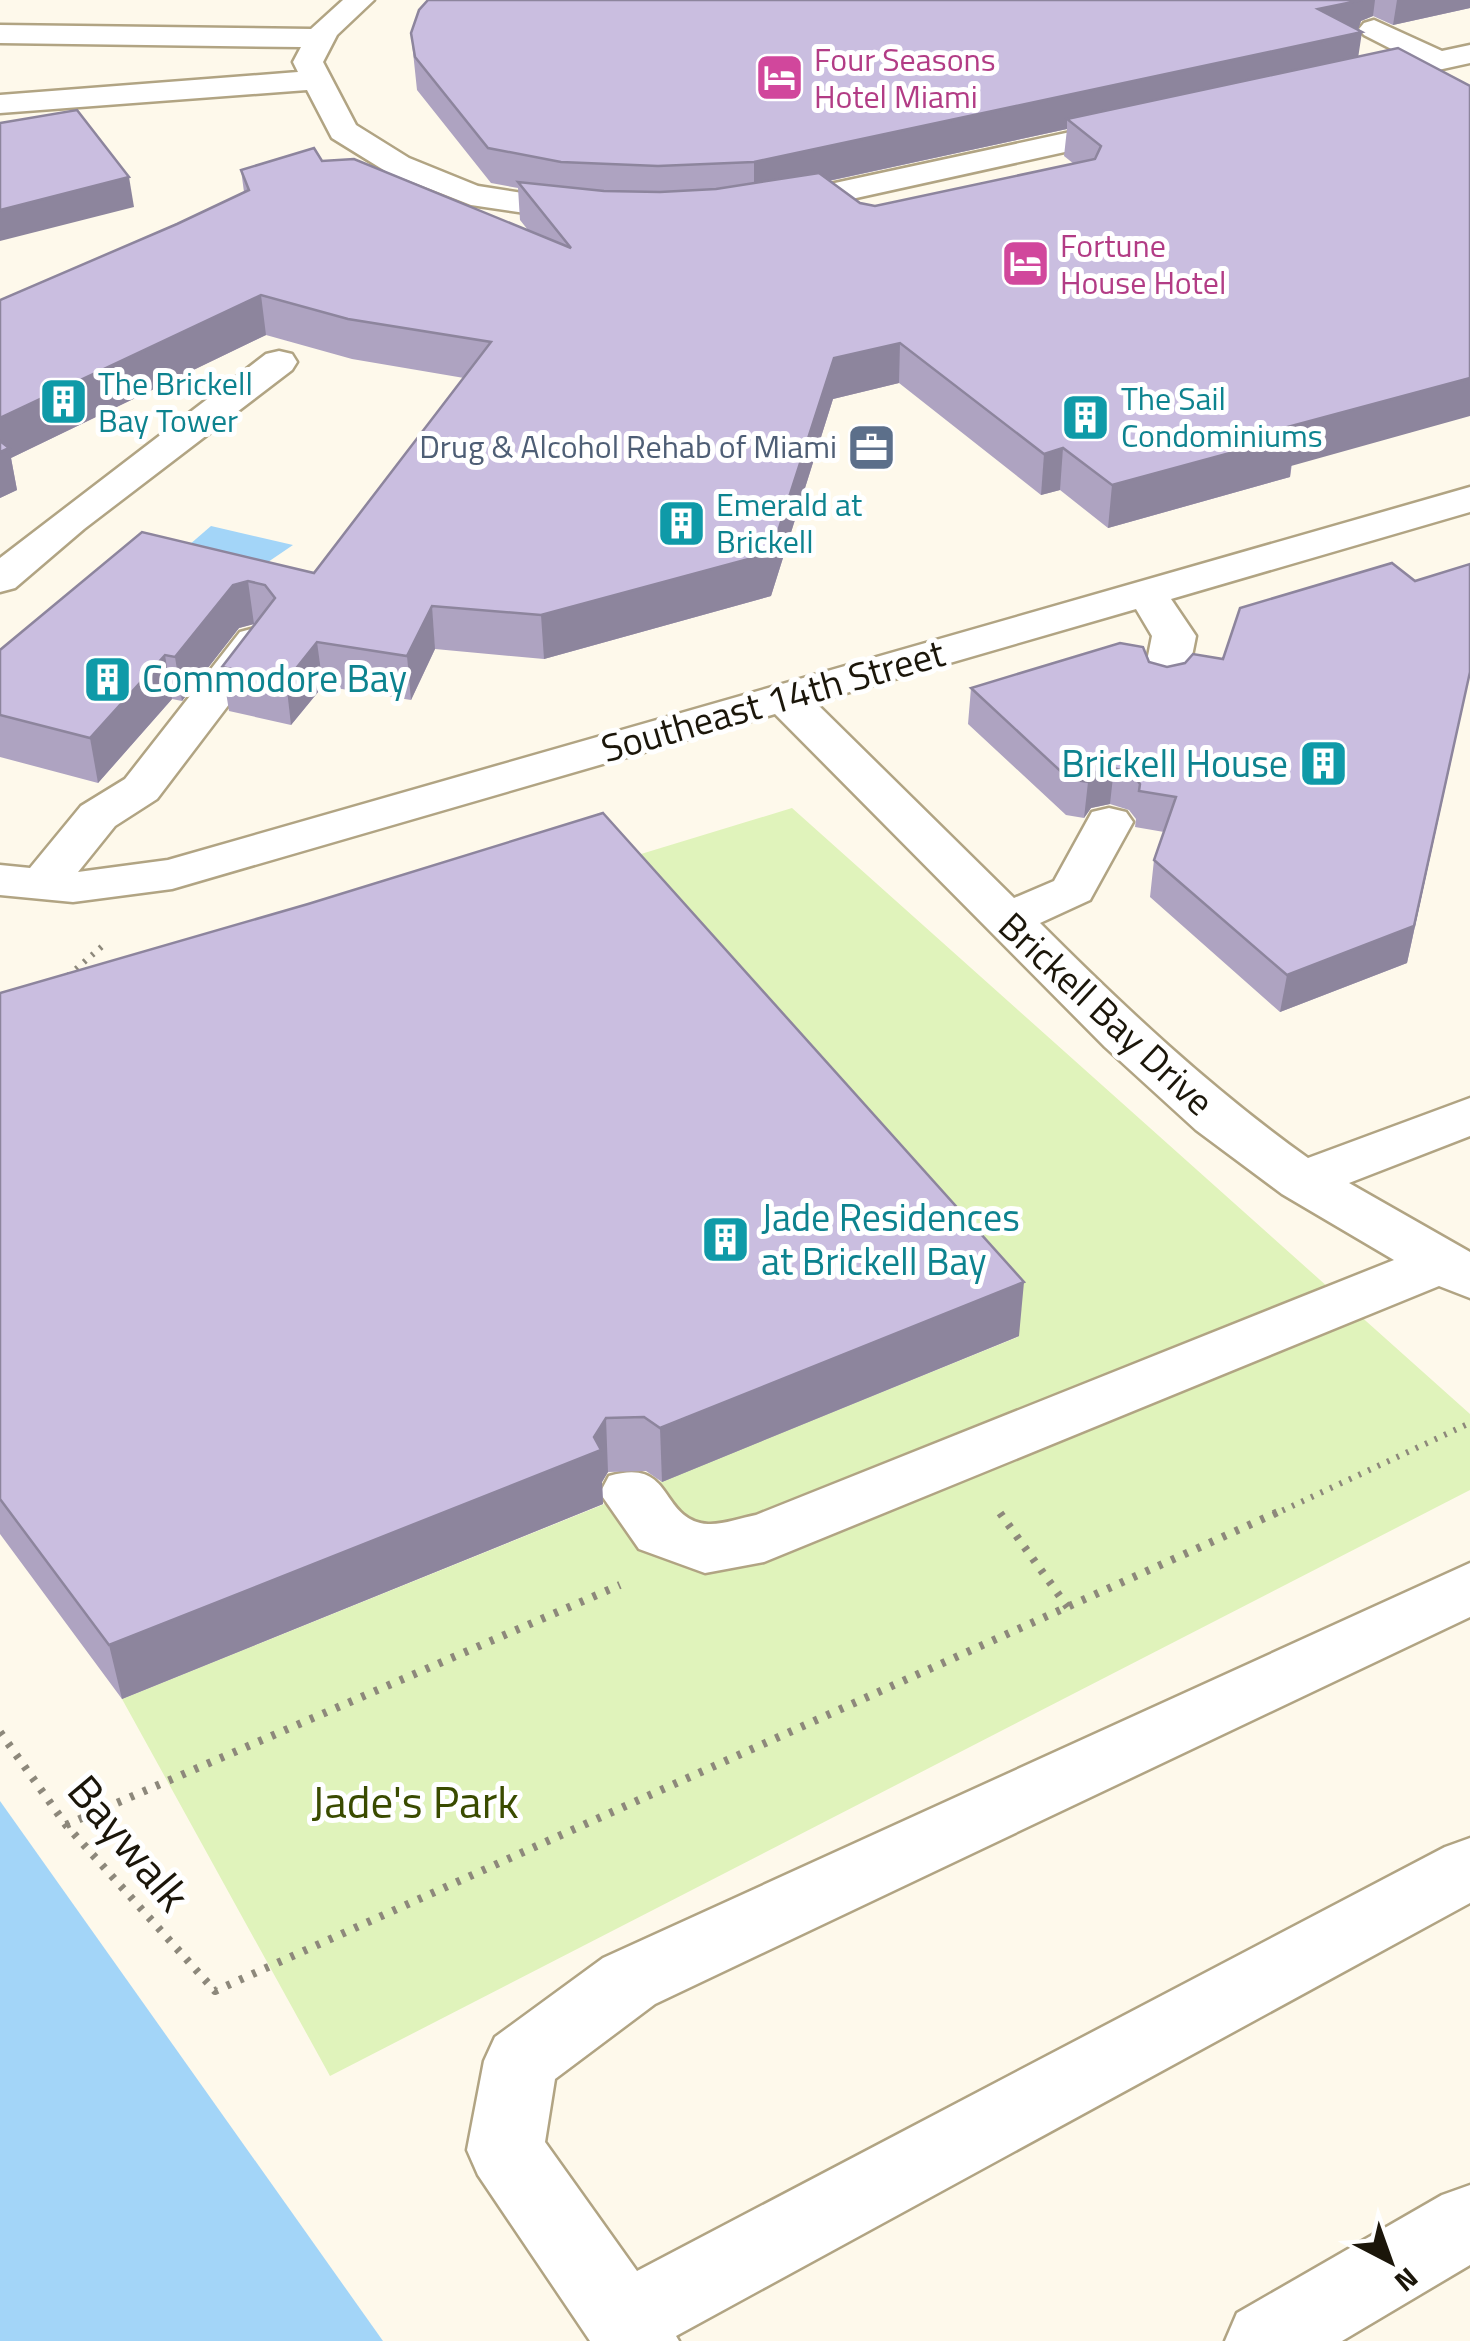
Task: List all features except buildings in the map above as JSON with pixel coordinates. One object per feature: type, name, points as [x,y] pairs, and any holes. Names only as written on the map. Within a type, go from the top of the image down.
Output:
[{"type":"street","points":[[360,0],[324,30],[308,62],[343,131],[398,165],[471,194],[575,212],[627,215]]},
{"type":"street","points":[[1374,29],[1438,61]]},
{"type":"street","points":[[0,34],[320,38]]},
{"type":"street","points":[[1324,86],[1470,54]]},
{"type":"street","points":[[0,104],[317,80]]},
{"type":"street","points":[[736,212],[1172,119]]},
{"type":"street","points":[[1029,150],[1063,174]]},
{"type":"street","points":[[364,178],[398,165]]},
{"type":"street","points":[[825,195],[859,220]]},
{"type":"street","points":[[0,578],[70,520],[279,362]]},
{"type":"street","name":"Southeast 14th Street","points":[[38,884],[172,874],[1470,499]]},
{"type":"street","points":[[1146,592],[1174,636],[1164,686]]},
{"type":"street","points":[[38,884],[98,816],[141,789],[255,641]]},
{"type":"street","name":"Brickell Bay Drive","points":[[784,698],[1007,920],[1215,1118],[1302,1181],[1455,1270]]},
{"type":"street","points":[[1007,920],[1073,890],[1109,822]]},
{"type":"street","points":[[1302,1181],[1470,1116]]},
{"type":"street","points":[[631,1493],[661,1532],[705,1549],[764,1538],[960,1457],[1455,1270]]},
{"type":"street","points":[[1470,1588],[629,1982],[522,2060],[505,2150],[631,2331],[1470,1868]]},
{"type":"street","points":[[1266,2341],[1470,2222]]},
{"type":"path","points":[[52,982],[66,977],[101,950],[115,929]]},
{"type":"path","points":[[960,1457],[1068,1609],[1470,1423]]},
{"type":"path","points":[[66,1826],[705,1549]]},
{"type":"path","name":"Baywalk","points":[[0,1732],[66,1826],[216,1991],[1068,1609]]},
{"type":"green space","name":"Jade's Park","points":[[792,808],[1470,1414],[1470,1490],[330,2076],[122,1699],[1018,1337],[605,865]]},
{"type":"water","points":[[211,526],[293,545],[268,562],[189,545]]},
{"type":"water","points":[[0,1801],[383,2341],[0,2341]]},
{"type":"place","name":"Four Seasons Hotel Miami","points":[[779,78]]},
{"type":"place","name":"Fortune House Hotel","points":[[1025,264]]},
{"type":"place","name":"The Brickell Bay Tower","points":[[63,402]]},
{"type":"place","name":"The Sail Condominiums","points":[[1086,417]]},
{"type":"place","name":"Drug & Alcohol Rehab of Miami","points":[[872,447]]},
{"type":"place","name":"Emerald at Brickell","points":[[681,523]]},
{"type":"place","name":"Commodore Bay","points":[[107,679]]},
{"type":"place","name":"Brickell House","points":[[1323,764]]},
{"type":"place","name":"Jade Residences at Brickell Bay","points":[[726,1240]]}]
